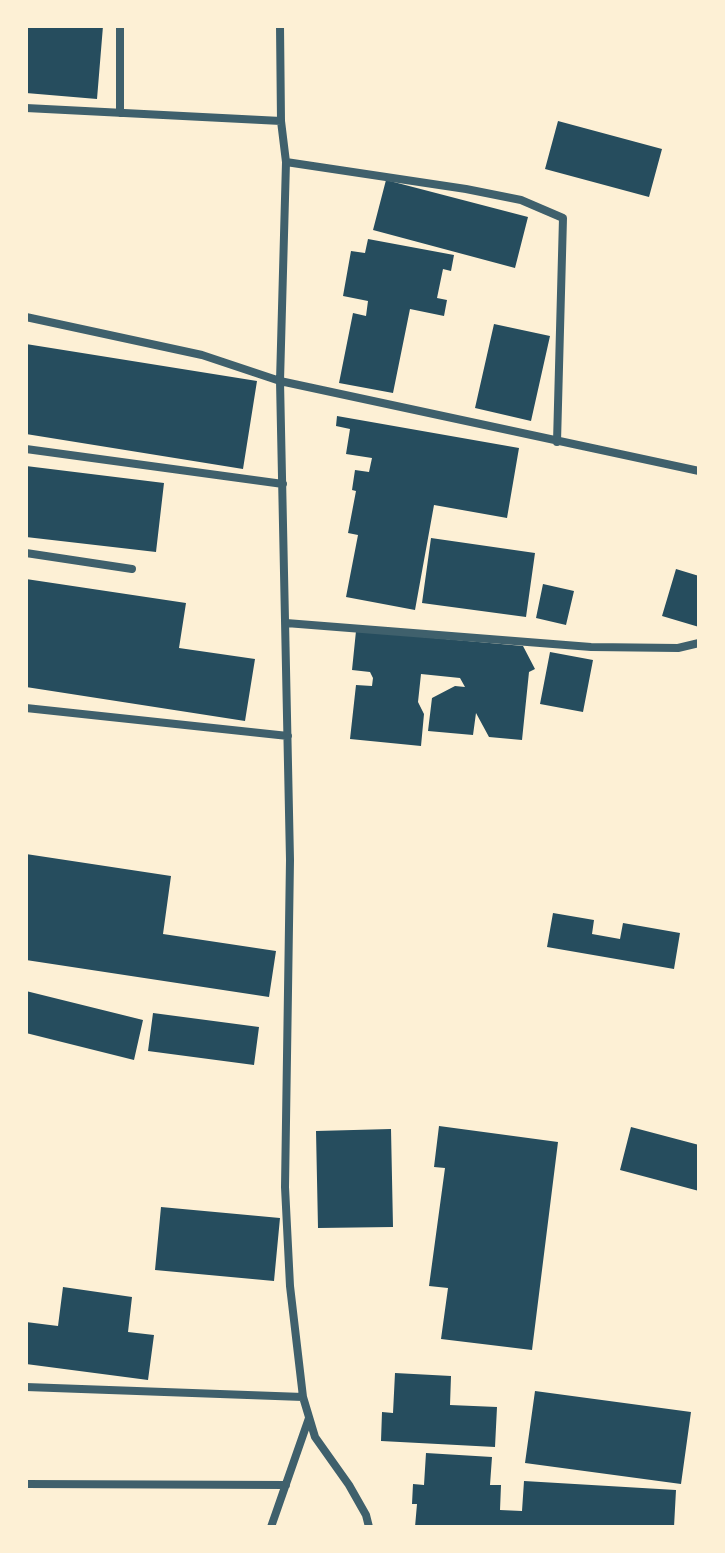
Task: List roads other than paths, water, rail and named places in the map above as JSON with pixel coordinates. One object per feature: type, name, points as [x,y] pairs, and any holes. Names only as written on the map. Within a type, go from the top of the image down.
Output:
[{"type":"street","points":[[120,26],[120,113]]},
{"type":"street","points":[[280,26],[281,121],[286,162],[280,381],[290,860],[285,1187],[290,1286],[303,1397],[315,1437],[349,1485],[366,1515],[369,1527]]},
{"type":"street","points":[[26,108],[281,121]]},
{"type":"street","points":[[286,162],[521,200],[563,218],[557,442]]},
{"type":"street","points":[[26,317],[202,355],[280,381],[699,471]]},
{"type":"street","points":[[26,449],[283,484]]},
{"type":"street","points":[[26,553],[132,569]]},
{"type":"street","points":[[286,623],[591,647],[678,648],[699,643]]},
{"type":"street","points":[[26,708],[288,736]]},
{"type":"street","points":[[26,1387],[303,1397]]},
{"type":"street","points":[[271,1527],[309,1417]]},
{"type":"street","points":[[26,1484],[286,1485]]}]
